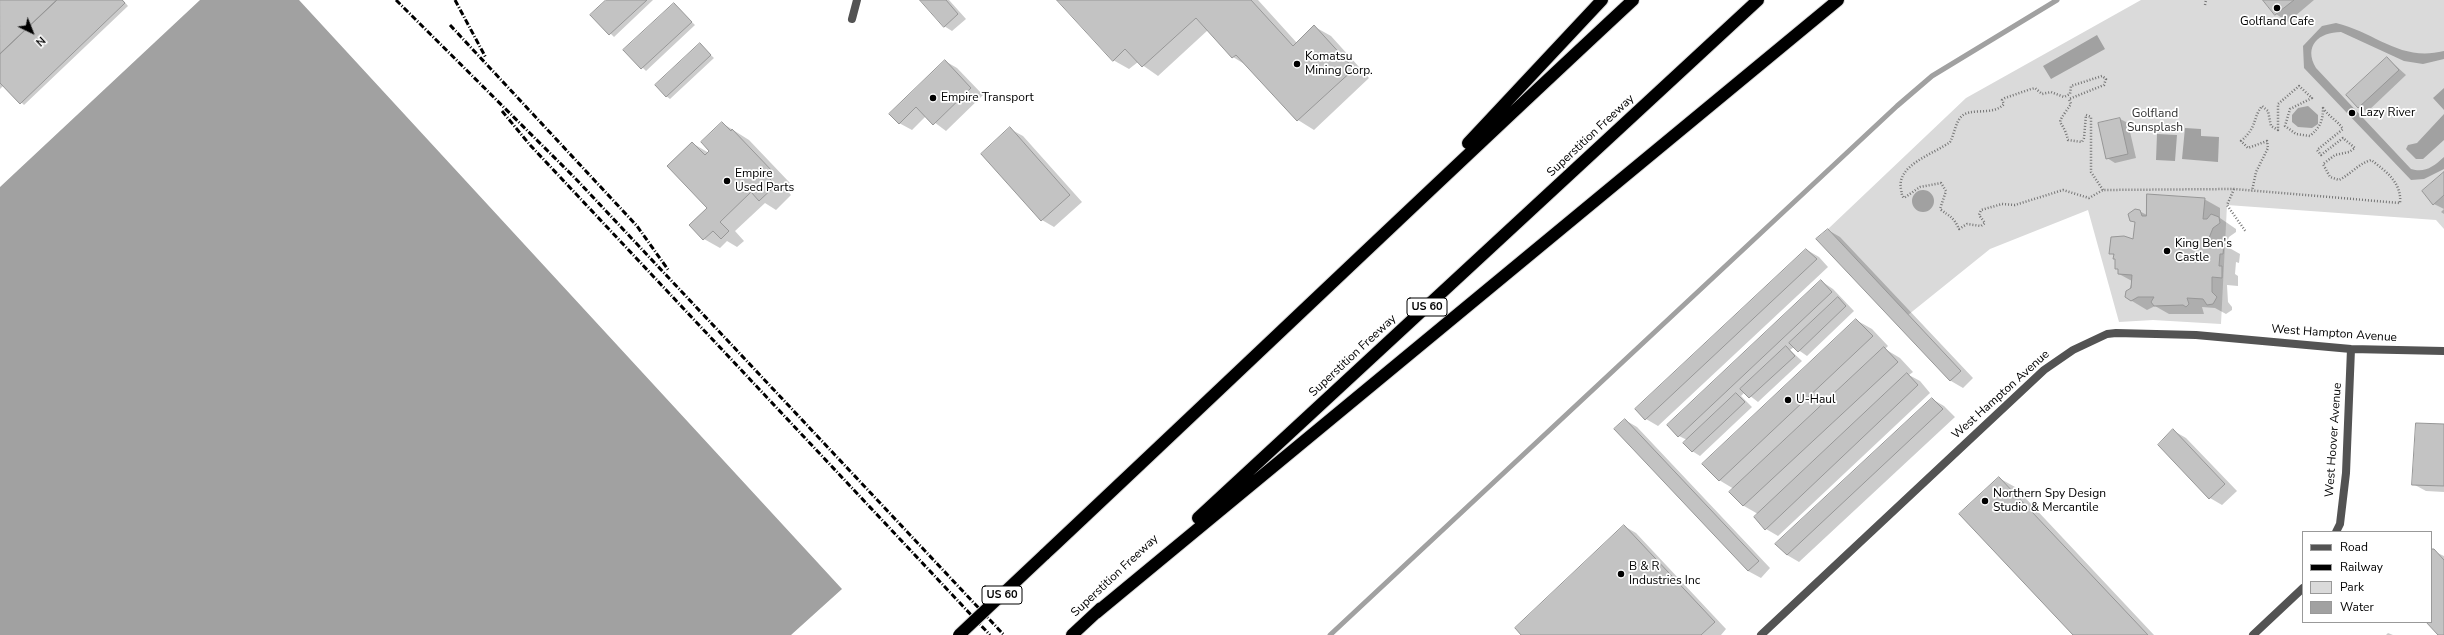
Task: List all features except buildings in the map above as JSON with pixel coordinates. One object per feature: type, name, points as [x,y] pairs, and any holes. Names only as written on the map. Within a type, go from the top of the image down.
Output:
[{"type":"highway","points":[[1398,218],[1602,0]]},
{"type":"highway","name":"US 60","points":[[959,635],[1349,269],[1398,218],[1633,0]]},
{"type":"highway","name":"Superstition Freeway","points":[[1072,635],[1758,0]]},
{"type":"highway","points":[[1096,613],[1838,0]]},
{"type":"street","points":[[852,19],[857,0]]},
{"type":"street","name":"West Hampton Avenue","points":[[1761,635],[2044,370],[2086,343],[2116,333],[2196,335],[2351,349],[2444,351]]},
{"type":"street","name":"West Hoover Avenue","points":[[2336,531],[2340,524],[2346,472],[2351,349]]},
{"type":"street","points":[[2253,635],[2302,589]]},
{"type":"path","points":[[2205,5],[2206,0]]},
{"type":"path","points":[[2103,190],[2091,172],[2091,117],[2086,115],[2082,142],[2068,140],[2066,132],[2059,122],[2060,118],[2071,104],[2069,99],[2104,85],[2106,79],[2102,76],[2071,86],[2070,94],[2064,97],[2052,92],[2042,94],[2035,88],[2031,88],[2002,100],[2004,104],[1996,112],[1964,115],[1960,119],[1950,142],[1922,157],[1901,177],[1899,182],[1904,198],[1920,187],[1941,184],[1944,186],[1946,191],[1940,209],[1949,214],[1956,221],[1959,229],[1967,224],[1981,226],[1985,223],[1979,215],[1981,210],[2002,204],[2015,205],[2063,190],[2089,198],[2103,190],[2234,189],[2252,191],[2400,203],[2401,193],[2394,180],[2371,160],[2360,163],[2349,175],[2339,180],[2330,177],[2323,164],[2335,155],[2349,152],[2355,148],[2343,138],[2321,155],[2317,150],[2343,129],[2337,120],[2329,118],[2323,108],[2323,119],[2318,129],[2310,136],[2296,134],[2285,126],[2290,109],[2312,98],[2299,86],[2278,104],[2278,130],[2271,126],[2268,111],[2262,106],[2257,112],[2253,129],[2241,141],[2248,148],[2266,142],[2268,148],[2256,172],[2252,191]]},
{"type":"path","points":[[2234,189],[2227,205],[2246,232]]},
{"type":"green space","name":"Golfland Sunsplash","points":[[2141,0],[2444,0],[2444,229],[2436,220],[2227,205],[2221,324],[2153,320],[2119,322],[2088,210],[1990,249],[1908,315],[1828,229],[1966,98]]},
{"type":"water","points":[[200,0],[299,0],[842,589],[791,635],[0,635],[0,187]]},
{"type":"water","name":"Lazy River","points":[[2336,23],[2364,33],[2401,50],[2414,53],[2444,51],[2444,59],[2423,64],[2404,61],[2341,32],[2326,35],[2320,38],[2312,47],[2311,53],[2312,60],[2316,68],[2411,169],[2425,170],[2436,164],[2444,157],[2444,169],[2424,179],[2411,180],[2304,68],[2303,46],[2322,26]]},
{"type":"water","points":[[2097,35],[2105,49],[2051,79],[2043,66]]},
{"type":"water","points":[[2444,88],[2444,110],[2433,98]]},
{"type":"water","points":[[2308,106],[2318,115],[2318,124],[2312,128],[2298,127],[2292,122],[2292,115],[2298,108]]},
{"type":"water","points":[[2444,114],[2444,140],[2423,159],[2416,159],[2406,149],[2408,145],[2417,143]]},
{"type":"water","points":[[2185,128],[2201,129],[2201,136],[2219,137],[2218,162],[2182,159]]},
{"type":"water","points":[[2157,134],[2177,135],[2175,161],[2156,160]]},
{"type":"water","points":[[1923,190],[1931,193],[1934,201],[1931,209],[1923,212],[1915,209],[1912,201],[1915,193]]},
{"type":"waterway","points":[[1330,635],[1897,106],[1932,76],[2057,0]]},
{"type":"railway","points":[[396,0],[575,178],[1004,635]]},
{"type":"railway","points":[[455,0],[486,58]]},
{"type":"railway","points":[[450,25],[637,226],[669,271]]},
{"type":"railway","points":[[502,111],[530,145],[990,635]]},
{"type":"place","name":"Golfland Cafe","points":[[2277,8]]},
{"type":"place","name":"Komatsu Mining Corp.","points":[[1297,64]]},
{"type":"place","name":"Empire Transport","points":[[933,98]]},
{"type":"place","name":"Lazy River","points":[[2352,113]]},
{"type":"place","name":"Empire Used Parts","points":[[727,181]]},
{"type":"place","name":"King Ben's Castle","points":[[2167,251]]},
{"type":"place","name":"U-Haul","points":[[1788,400]]},
{"type":"place","name":"Northern Spy Design Studio & Mercantile","points":[[1985,501]]},
{"type":"place","name":"B & R Industries Inc","points":[[1621,574]]}]
